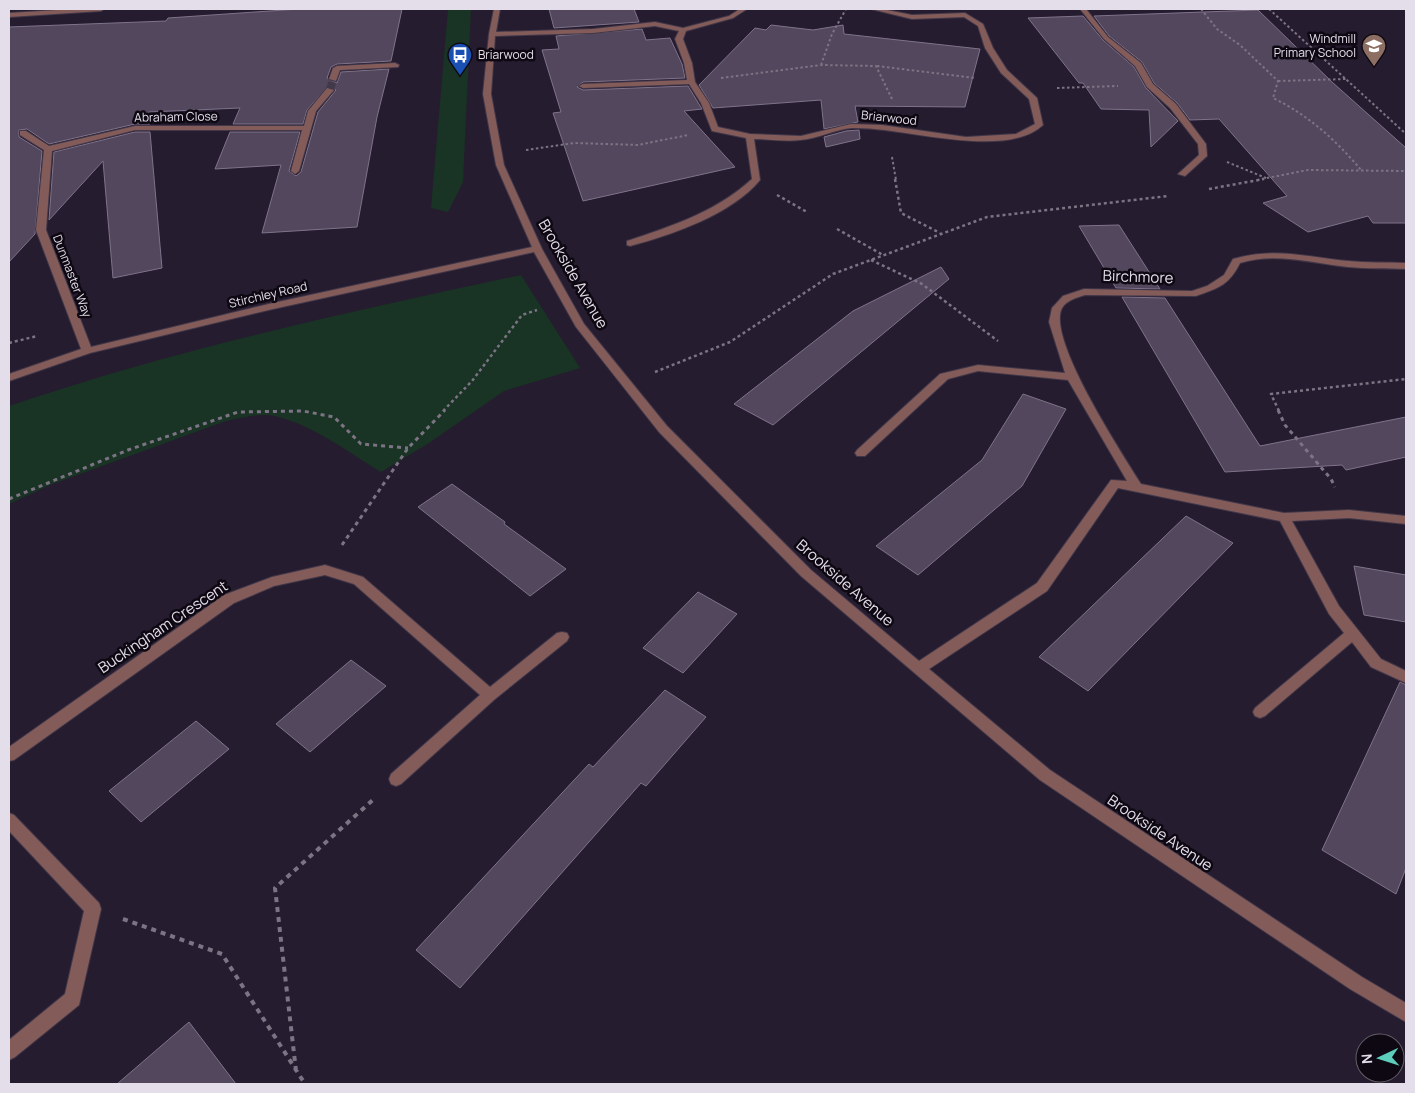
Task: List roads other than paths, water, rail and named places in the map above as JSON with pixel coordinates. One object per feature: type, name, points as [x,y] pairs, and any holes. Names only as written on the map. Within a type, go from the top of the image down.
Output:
[{"type":"street","points":[[9,15],[100,9]]},
{"type":"street","name":"Brookside Avenue","points":[[497,9],[492,34],[487,94],[500,165],[537,249],[580,324],[663,429],[806,573],[1045,775],[1356,983],[1406,1013]]},
{"type":"street","points":[[492,34],[607,30],[655,24],[677,27],[684,30],[731,18],[744,9]]},
{"type":"street","name":"Briarwood","points":[[691,82],[705,103],[715,128],[750,136],[801,138],[851,126],[882,127],[966,139],[1018,136],[1039,125],[1034,98],[1004,71],[990,48],[981,25],[967,12],[912,17],[874,9]]},
{"type":"street","points":[[1083,9],[1106,38],[1138,65],[1150,85],[1173,106],[1202,144],[1203,156],[1182,174]]},
{"type":"street","points":[[583,86],[691,82],[688,63],[679,39],[684,30]]},
{"type":"street","points":[[333,79],[337,68],[395,65]]},
{"type":"street","points":[[295,171],[312,110],[330,90]]},
{"type":"street","name":"Abraham Close","points":[[48,149],[134,128],[307,128]]},
{"type":"street","points":[[23,133],[48,149]]},
{"type":"street","points":[[630,243],[682,225],[738,198],[756,180],[750,136]]},
{"type":"street","name":"Dunmaster Way","points":[[48,149],[41,230],[87,351]]},
{"type":"street","name":"Stirchley Road","points":[[9,378],[87,351],[272,306],[537,249]]},
{"type":"street","name":"Birchmore","points":[[1136,486],[1072,377],[1054,322],[1057,308],[1066,298],[1084,292],[1110,291],[1193,294],[1210,288],[1228,277],[1236,261],[1250,256],[1270,253],[1339,263],[1406,266]]},
{"type":"street","points":[[861,453],[944,376],[978,368],[1072,377]]},
{"type":"street","points":[[919,668],[1042,587],[1115,483],[1284,517],[1349,514],[1406,520]]},
{"type":"street","points":[[1284,517],[1334,610],[1352,634],[1376,663],[1406,677]]},
{"type":"street","name":"Buckingham Crescent","points":[[9,755],[229,599],[272,582],[325,570],[358,580],[490,695]]},
{"type":"street","points":[[1260,712],[1352,634]]},
{"type":"street","points":[[396,779],[490,695],[562,637]]},
{"type":"street","points":[[9,820],[93,909],[73,998],[9,1050]]},
{"type":"tunnel","points":[[330,90],[333,79]]},
{"type":"place","name":"Windmill Primary School","points":[[1374,67]]},
{"type":"place","name":"Briarwood","points":[[460,76]]}]
